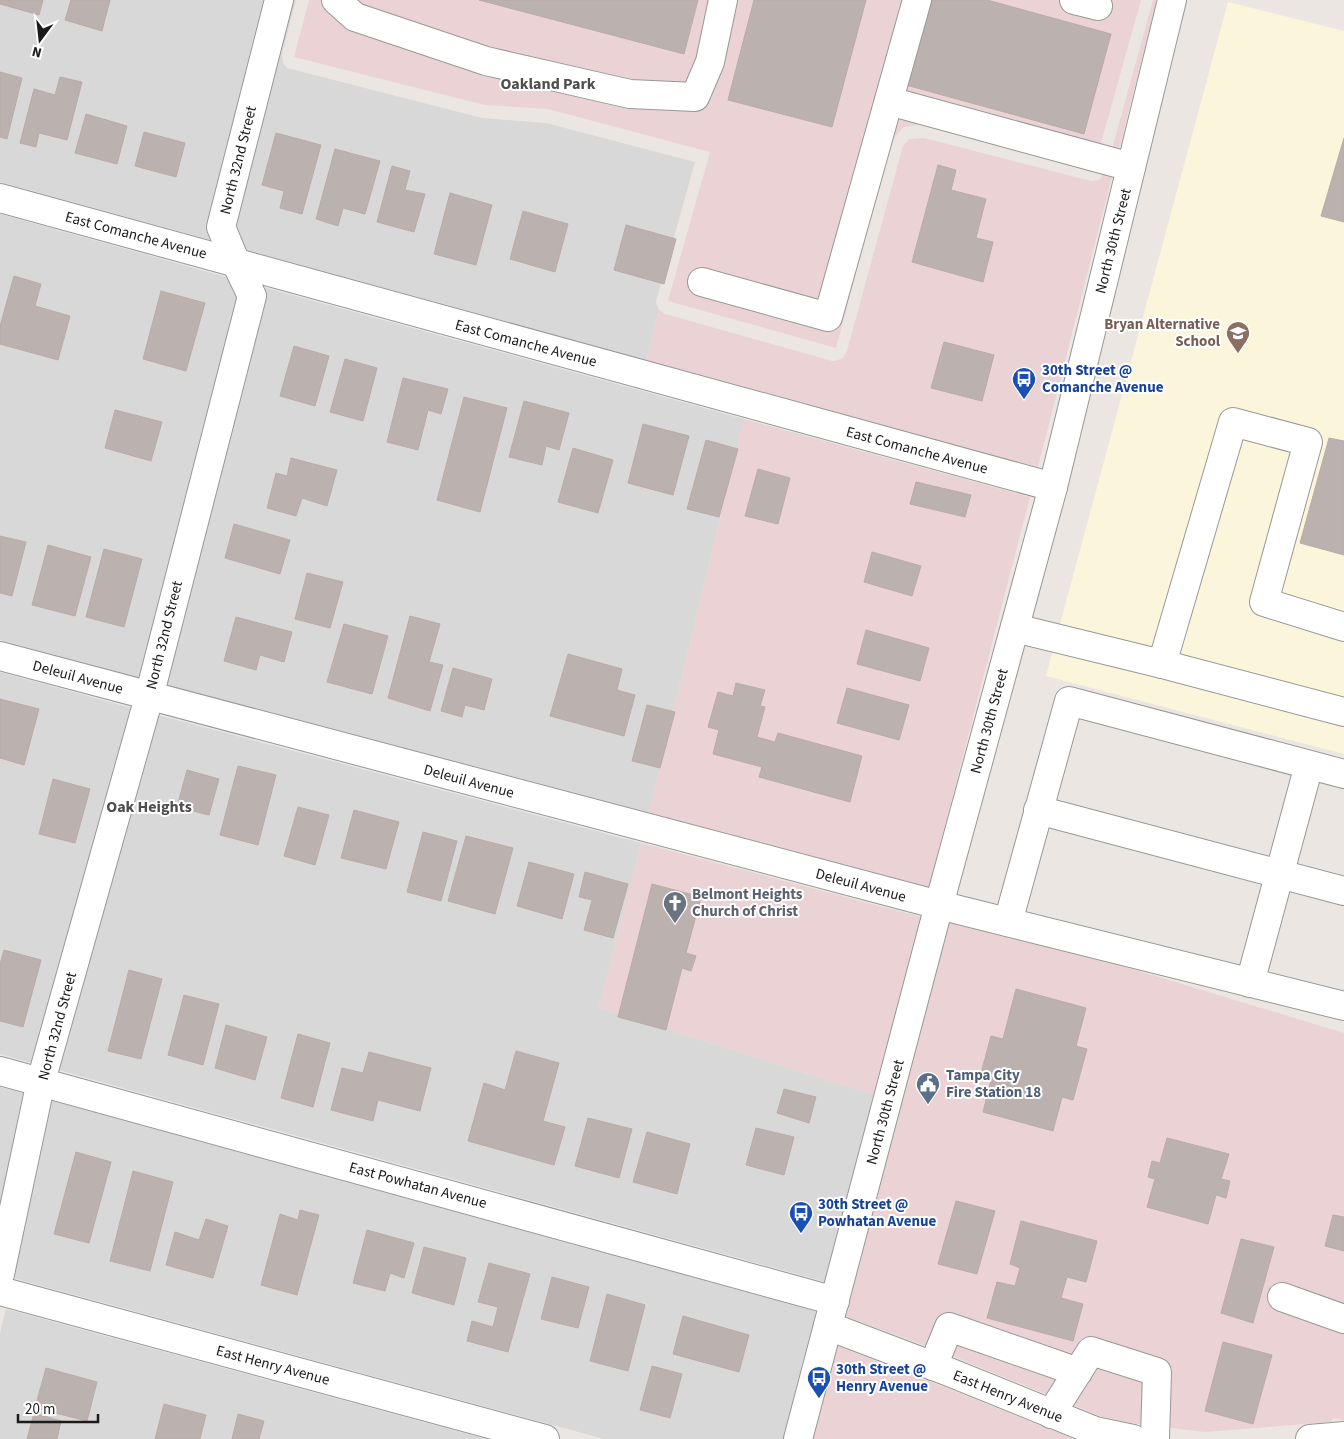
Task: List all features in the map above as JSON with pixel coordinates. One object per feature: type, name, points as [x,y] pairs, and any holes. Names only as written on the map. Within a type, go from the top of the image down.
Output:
[{"type":"street","name":"North 32nd Street","points":[[0,1274],[41,1081],[149,697],[252,296],[221,227],[279,0]]},
{"type":"street","points":[[336,0],[355,17],[486,61],[630,94],[695,97],[710,62],[723,0]]},
{"type":"street","points":[[702,282],[828,317],[918,0]]},
{"type":"street","name":"North 30th Street","points":[[798,1439],[938,906],[1053,487],[1172,0]]},
{"type":"street","points":[[889,101],[1131,167]]},
{"type":"street","name":"East Comanche Avenue","points":[[0,198],[1053,487]]},
{"type":"street","points":[[1162,664],[1232,422],[1308,442],[1264,602],[1344,627]]},
{"type":"street","points":[[1014,628],[1162,664],[1344,712]]},
{"type":"street","name":"Deleuil Avenue","points":[[0,656],[938,906],[1344,1006]]},
{"type":"street","points":[[1008,922],[1069,701],[1344,774]]},
{"type":"street","points":[[1250,984],[1309,765]]},
{"type":"street","points":[[1038,810],[1344,891]]},
{"type":"street","name":"East Powhatan Avenue","points":[[0,1070],[832,1314]]},
{"type":"street","name":"East Henry Avenue","points":[[0,1291],[545,1439]]},
{"type":"street","points":[[1282,1297],[1344,1319]]},
{"type":"street","name":"East Henry Avenue","points":[[832,1314],[933,1366],[1095,1431],[1133,1439]]},
{"type":"street","points":[[933,1366],[949,1327],[1078,1372]]},
{"type":"street","points":[[1051,1414],[1091,1352],[1157,1372],[1155,1439]]},
{"type":"street","points":[[1310,1439],[1342,1437]]},
{"type":"shaded area","points":[[0,0],[265,0],[208,224],[208,234],[211,240],[0,182]]},
{"type":"shaded area","points":[[293,0],[296,0],[282,54],[283,63],[287,68],[482,118],[546,123],[695,162],[656,302],[659,310],[646,360],[246,250],[236,225]]},
{"type":"shaded area","points":[[309,0],[1141,0],[1094,168],[925,124],[904,127],[892,140],[836,348],[668,301],[710,152],[548,109],[485,105],[294,57]]},
{"type":"shaded area","points":[[1153,0],[1157,0],[1038,467],[646,360],[659,310],[665,314],[832,361],[843,358],[847,351],[903,146],[909,139],[924,138],[1091,181],[1099,180],[1106,171]]},
{"type":"shaded area","name":"Bryan Alternative School","points":[[1228,2],[1344,31],[1344,754],[1046,676]]},
{"type":"shaded area","points":[[0,214],[226,277],[237,298],[139,678],[0,640]]},
{"type":"shaded area","points":[[263,287],[744,419],[649,813],[166,685],[265,299]]},
{"type":"shaded area","points":[[744,419],[1030,497],[929,887],[649,813]]},
{"type":"shaded area","points":[[0,672],[131,708],[32,1063],[0,1054]]},
{"type":"shaded area","points":[[158,715],[641,843],[599,1008],[875,1095],[826,1282],[58,1070]]},
{"type":"shaded area","points":[[641,843],[921,917],[875,1095],[599,1008]]},
{"type":"shaded area","points":[[951,914],[1344,1033],[1344,1420],[1333,1418],[1331,1422],[1205,1432],[1130,1423],[1100,1416],[955,1357],[845,1316]]},
{"type":"shaded area","points":[[0,1087],[24,1093],[0,1208]]},
{"type":"shaded area","points":[[51,1100],[818,1312],[810,1336],[784,1439],[604,1439],[13,1278]]},
{"type":"shaded area","points":[[6,1309],[486,1439],[0,1439],[0,1333]]},
{"type":"shaded area","points":[[837,1346],[944,1387],[1074,1439],[812,1439]]},
{"type":"building","points":[[0,0],[43,0],[39,15],[0,4]]},
{"type":"building","points":[[71,0],[110,0],[102,31],[65,20]]},
{"type":"building","points":[[479,0],[698,0],[684,54]]},
{"type":"building","points":[[754,0],[866,0],[832,127],[728,100]]},
{"type":"building","points":[[930,0],[987,0],[1111,34],[1084,134],[906,85]]},
{"type":"building","points":[[0,72],[22,78],[7,139],[0,137]]},
{"type":"building","points":[[60,77],[82,82],[67,140],[39,133],[36,147],[20,143],[34,89],[55,95]]},
{"type":"building","points":[[86,114],[127,126],[117,164],[75,153]]},
{"type":"building","points":[[144,132],[185,143],[176,177],[135,166]]},
{"type":"building","points":[[276,133],[321,145],[302,214],[280,208],[284,191],[262,185]]},
{"type":"building","points":[[1344,138],[1344,222],[1321,216]]},
{"type":"building","points":[[335,149],[380,161],[365,214],[343,208],[338,226],[316,219]]},
{"type":"building","points":[[938,165],[956,170],[951,190],[986,199],[976,238],[993,242],[983,282],[912,262]]},
{"type":"building","points":[[392,166],[410,171],[405,190],[425,194],[414,232],[377,222]]},
{"type":"building","points":[[450,193],[492,205],[476,265],[434,254]]},
{"type":"building","points":[[523,211],[568,224],[555,272],[510,259]]},
{"type":"building","points":[[626,225],[676,239],[664,284],[614,270]]},
{"type":"building","points":[[14,276],[41,284],[35,306],[70,316],[58,360],[0,344],[0,326]]},
{"type":"building","points":[[161,291],[205,303],[186,371],[143,359]]},
{"type":"building","points":[[944,342],[994,355],[982,401],[931,388]]},
{"type":"building","points":[[294,346],[329,356],[315,406],[280,396]]},
{"type":"building","points":[[345,359],[377,368],[363,421],[330,412]]},
{"type":"building","points":[[403,378],[448,389],[441,414],[428,410],[418,450],[387,442]]},
{"type":"building","points":[[464,397],[507,408],[480,512],[437,500]]},
{"type":"building","points":[[524,401],[569,413],[559,450],[546,446],[542,465],[509,457]]},
{"type":"building","points":[[115,410],[162,422],[151,461],[105,448]]},
{"type":"building","points":[[643,424],[689,436],[673,495],[628,483]]},
{"type":"building","points":[[1329,438],[1344,441],[1344,555],[1300,543]]},
{"type":"building","points":[[706,440],[738,449],[719,517],[687,509]]},
{"type":"building","points":[[573,448],[613,460],[598,513],[558,502]]},
{"type":"building","points":[[291,458],[337,470],[327,506],[302,498],[296,516],[267,508],[276,473],[287,476]]},
{"type":"building","points":[[758,469],[790,478],[778,524],[745,516]]},
{"type":"building","points":[[916,482],[971,495],[965,517],[910,504]]},
{"type":"building","points":[[234,524],[290,540],[280,574],[225,558]]},
{"type":"building","points":[[0,536],[26,542],[12,596],[0,593]]},
{"type":"building","points":[[48,545],[91,557],[75,616],[32,605]]},
{"type":"building","points":[[104,549],[142,559],[124,627],[86,617]]},
{"type":"building","points":[[872,552],[921,566],[912,596],[864,582]]},
{"type":"building","points":[[307,573],[343,582],[330,628],[295,619]]},
{"type":"building","points":[[410,616],[440,624],[429,662],[443,665],[430,711],[388,698]]},
{"type":"building","points":[[236,617],[292,632],[284,662],[260,655],[256,670],[224,661]]},
{"type":"building","points":[[344,624],[388,636],[372,694],[327,682]]},
{"type":"building","points":[[866,630],[929,648],[920,681],[857,664]]},
{"type":"building","points":[[568,654],[622,669],[617,690],[635,695],[624,736],[550,716]]},
{"type":"building","points":[[453,668],[492,679],[484,710],[465,705],[462,717],[441,711]]},
{"type":"building","points":[[736,683],[765,690],[760,706],[765,707],[757,737],[775,742],[778,733],[862,756],[850,802],[759,777],[762,767],[713,754],[719,730],[708,727],[718,692],[733,696]]},
{"type":"building","points":[[847,688],[909,705],[899,740],[837,723]]},
{"type":"building","points":[[0,699],[39,709],[24,765],[0,758]]},
{"type":"building","points":[[647,705],[675,712],[660,768],[632,761]]},
{"type":"building","points":[[238,766],[276,775],[258,845],[220,835]]},
{"type":"building","points":[[187,770],[219,779],[209,815],[177,807]]},
{"type":"building","points":[[53,779],[90,789],[75,843],[39,834]]},
{"type":"building","points":[[298,807],[329,815],[315,865],[284,856]]},
{"type":"building","points":[[354,810],[399,822],[386,869],[341,858]]},
{"type":"building","points":[[423,832],[457,841],[441,901],[407,892]]},
{"type":"building","points":[[466,836],[513,848],[495,914],[448,901]]},
{"type":"building","points":[[529,862],[574,874],[562,919],[517,906]]},
{"type":"building","points":[[585,872],[628,884],[613,938],[584,930],[592,900],[579,897]]},
{"type":"building","points":[[652,884],[701,897],[686,953],[696,956],[691,971],[682,968],[666,1030],[618,1017]]},
{"type":"building","points":[[4,950],[41,960],[23,1027],[0,1021],[0,964]]},
{"type":"building","points":[[129,970],[162,979],[141,1059],[108,1051]]},
{"type":"building","points":[[1016,989],[1086,1008],[1076,1046],[1087,1049],[1073,1100],[1062,1097],[1053,1131],[983,1112],[991,1080],[980,1077],[991,1036],[1003,1039]]},
{"type":"building","points":[[184,995],[219,1004],[203,1065],[168,1055]]},
{"type":"building","points":[[226,1025],[267,1037],[255,1080],[215,1068]]},
{"type":"building","points":[[298,1034],[330,1043],[313,1107],[281,1098]]},
{"type":"building","points":[[516,1051],[559,1063],[543,1121],[565,1127],[554,1165],[468,1141],[484,1083],[505,1090]]},
{"type":"building","points":[[369,1052],[431,1068],[420,1111],[378,1100],[373,1121],[331,1110],[342,1068],[363,1073]]},
{"type":"building","points":[[784,1089],[816,1097],[809,1123],[777,1113]]},
{"type":"building","points":[[588,1118],[632,1129],[619,1178],[575,1166]]},
{"type":"building","points":[[756,1128],[794,1137],[784,1175],[746,1165]]},
{"type":"building","points":[[647,1132],[690,1144],[677,1194],[633,1182]]},
{"type":"building","points":[[1167,1138],[1229,1154],[1221,1179],[1230,1181],[1226,1198],[1216,1195],[1208,1224],[1147,1207],[1155,1179],[1148,1177],[1152,1161],[1160,1163]]},
{"type":"building","points":[[76,1152],[111,1162],[89,1243],[54,1234]]},
{"type":"building","points":[[133,1171],[173,1182],[150,1271],[110,1261]]},
{"type":"building","points":[[956,1201],[995,1211],[977,1274],[938,1264]]},
{"type":"building","points":[[300,1210],[319,1215],[297,1295],[261,1285],[280,1214],[298,1220]]},
{"type":"building","points":[[1333,1215],[1344,1217],[1344,1251],[1325,1246]]},
{"type":"building","points":[[206,1219],[228,1226],[213,1278],[166,1265],[175,1232],[199,1240]]},
{"type":"building","points":[[1021,1221],[1097,1241],[1086,1282],[1067,1277],[1061,1298],[1083,1304],[1073,1341],[987,1318],[997,1282],[1015,1286],[1020,1268],[1010,1264]]},
{"type":"building","points":[[367,1230],[414,1243],[404,1278],[390,1273],[385,1291],[353,1283]]},
{"type":"building","points":[[1241,1239],[1274,1247],[1253,1323],[1221,1313]]},
{"type":"building","points":[[424,1247],[466,1258],[454,1305],[412,1293]]},
{"type":"building","points":[[489,1263],[530,1274],[508,1352],[467,1341],[472,1321],[493,1327],[498,1307],[478,1302]]},
{"type":"building","points":[[552,1277],[589,1287],[578,1328],[541,1319]]},
{"type":"building","points":[[607,1294],[645,1305],[628,1371],[590,1361]]},
{"type":"building","points":[[683,1316],[749,1335],[739,1372],[673,1354]]},
{"type":"building","points":[[1223,1342],[1272,1355],[1253,1424],[1205,1411]]},
{"type":"building","points":[[652,1366],[682,1374],[670,1418],[640,1410]]},
{"type":"building","points":[[46,1368],[97,1382],[87,1421],[35,1408]]},
{"type":"building","points":[[164,1404],[206,1415],[200,1439],[155,1439]]},
{"type":"building","points":[[34,1413],[61,1421],[57,1439],[27,1439]]},
{"type":"building","points":[[238,1414],[264,1421],[259,1439],[232,1439]]},
{"type":"place","name":"Bryan Alternative School","points":[[1238,354]]},
{"type":"place","name":"30th Street @ Comanche Avenue","points":[[1024,400]]},
{"type":"place","name":"Belmont Heights Church of Christ","points":[[675,924]]},
{"type":"place","name":"Tampa City Fire Station 18","points":[[928,1105]]},
{"type":"place","name":"30th Street @ Powhatan Avenue","points":[[801,1234]]},
{"type":"place","name":"30th Street @ Henry Avenue","points":[[819,1399]]},
{"type":"district","name":"Oakland Park","points":[[548,83]]},
{"type":"district","name":"Oak Heights","points":[[149,806]]}]
